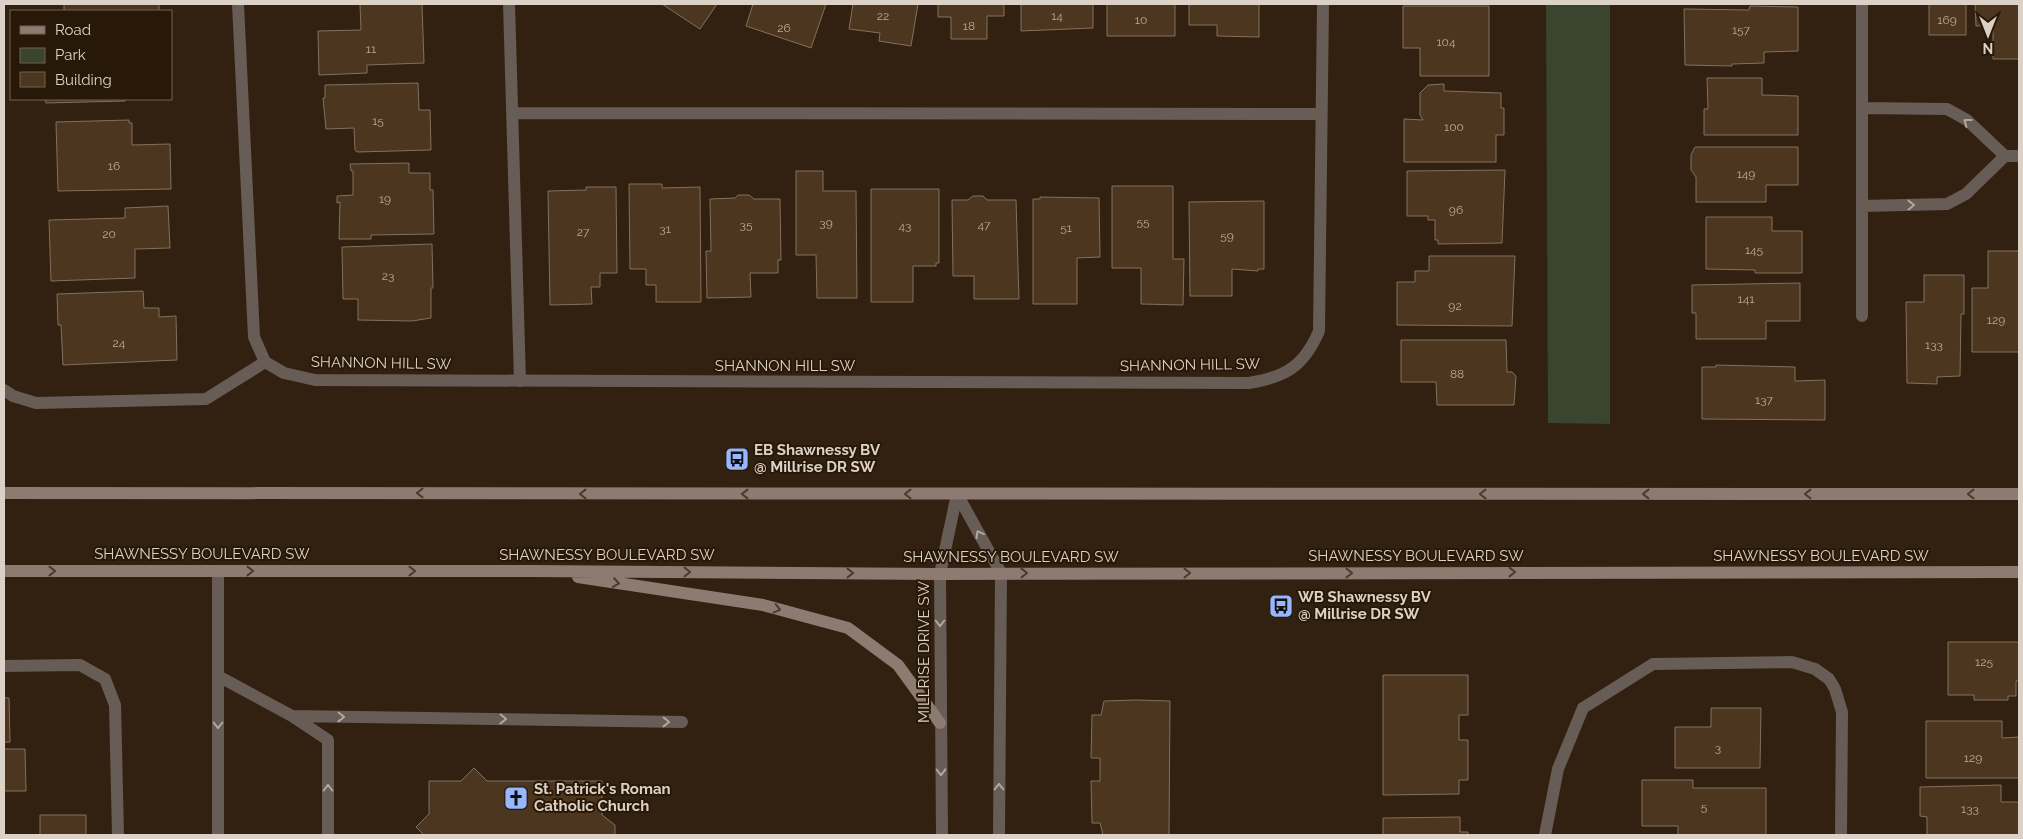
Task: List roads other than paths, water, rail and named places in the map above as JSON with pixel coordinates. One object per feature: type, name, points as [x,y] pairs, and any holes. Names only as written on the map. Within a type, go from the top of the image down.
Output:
[{"type":"main road","points":[[4,484],[40,493]]},
{"type":"main road","points":[[4,493],[2019,494]]},
{"type":"main road","name":"SHAWNESSY BOULEVARD SW","points":[[4,571],[533,571],[940,574],[2019,572]]},
{"type":"main road","points":[[533,571],[762,605],[848,628],[898,666],[940,723]]},
{"type":"street","points":[[4,390],[13,396],[36,403],[206,399],[265,362],[254,337],[238,4]]},
{"type":"street","points":[[509,4],[514,113],[520,381]]},
{"type":"street","name":"SHANNON HILL SW","points":[[265,362],[284,373],[315,380],[1249,383],[1269,379],[1294,367],[1311,352],[1319,331],[1323,4]]},
{"type":"street","points":[[1862,4],[1862,316]]},
{"type":"street","points":[[1862,108],[1947,109],[1967,120],[2005,156],[2019,156]]},
{"type":"street","points":[[514,113],[1321,114]]},
{"type":"street","points":[[1862,206],[1947,204],[1966,194],[2005,156]]},
{"type":"street","points":[[957,494],[1001,573],[999,835]]},
{"type":"street","name":"MILLRISE DRIVE SW","points":[[942,835],[940,574],[957,494]]},
{"type":"street","points":[[218,571],[218,835]]},
{"type":"street","points":[[1545,835],[1558,769],[1582,708],[1653,664],[1792,662],[1815,669],[1829,679],[1835,689],[1842,712],[1841,835]]},
{"type":"street","points":[[4,666],[80,666],[105,679],[116,705],[118,835]]},
{"type":"street","points":[[218,676],[292,716],[328,740],[328,835]]},
{"type":"street","points":[[292,716],[682,722]]},
{"type":"place","name":"EB Shawnessy BV @ Millrise DR SW","points":[[737,459]]},
{"type":"place","name":"WB Shawnessy BV @ Millrise DR SW","points":[[1281,606]]},
{"type":"place","name":"St. Patrick's Roman Catholic Church","points":[[516,798]]}]
